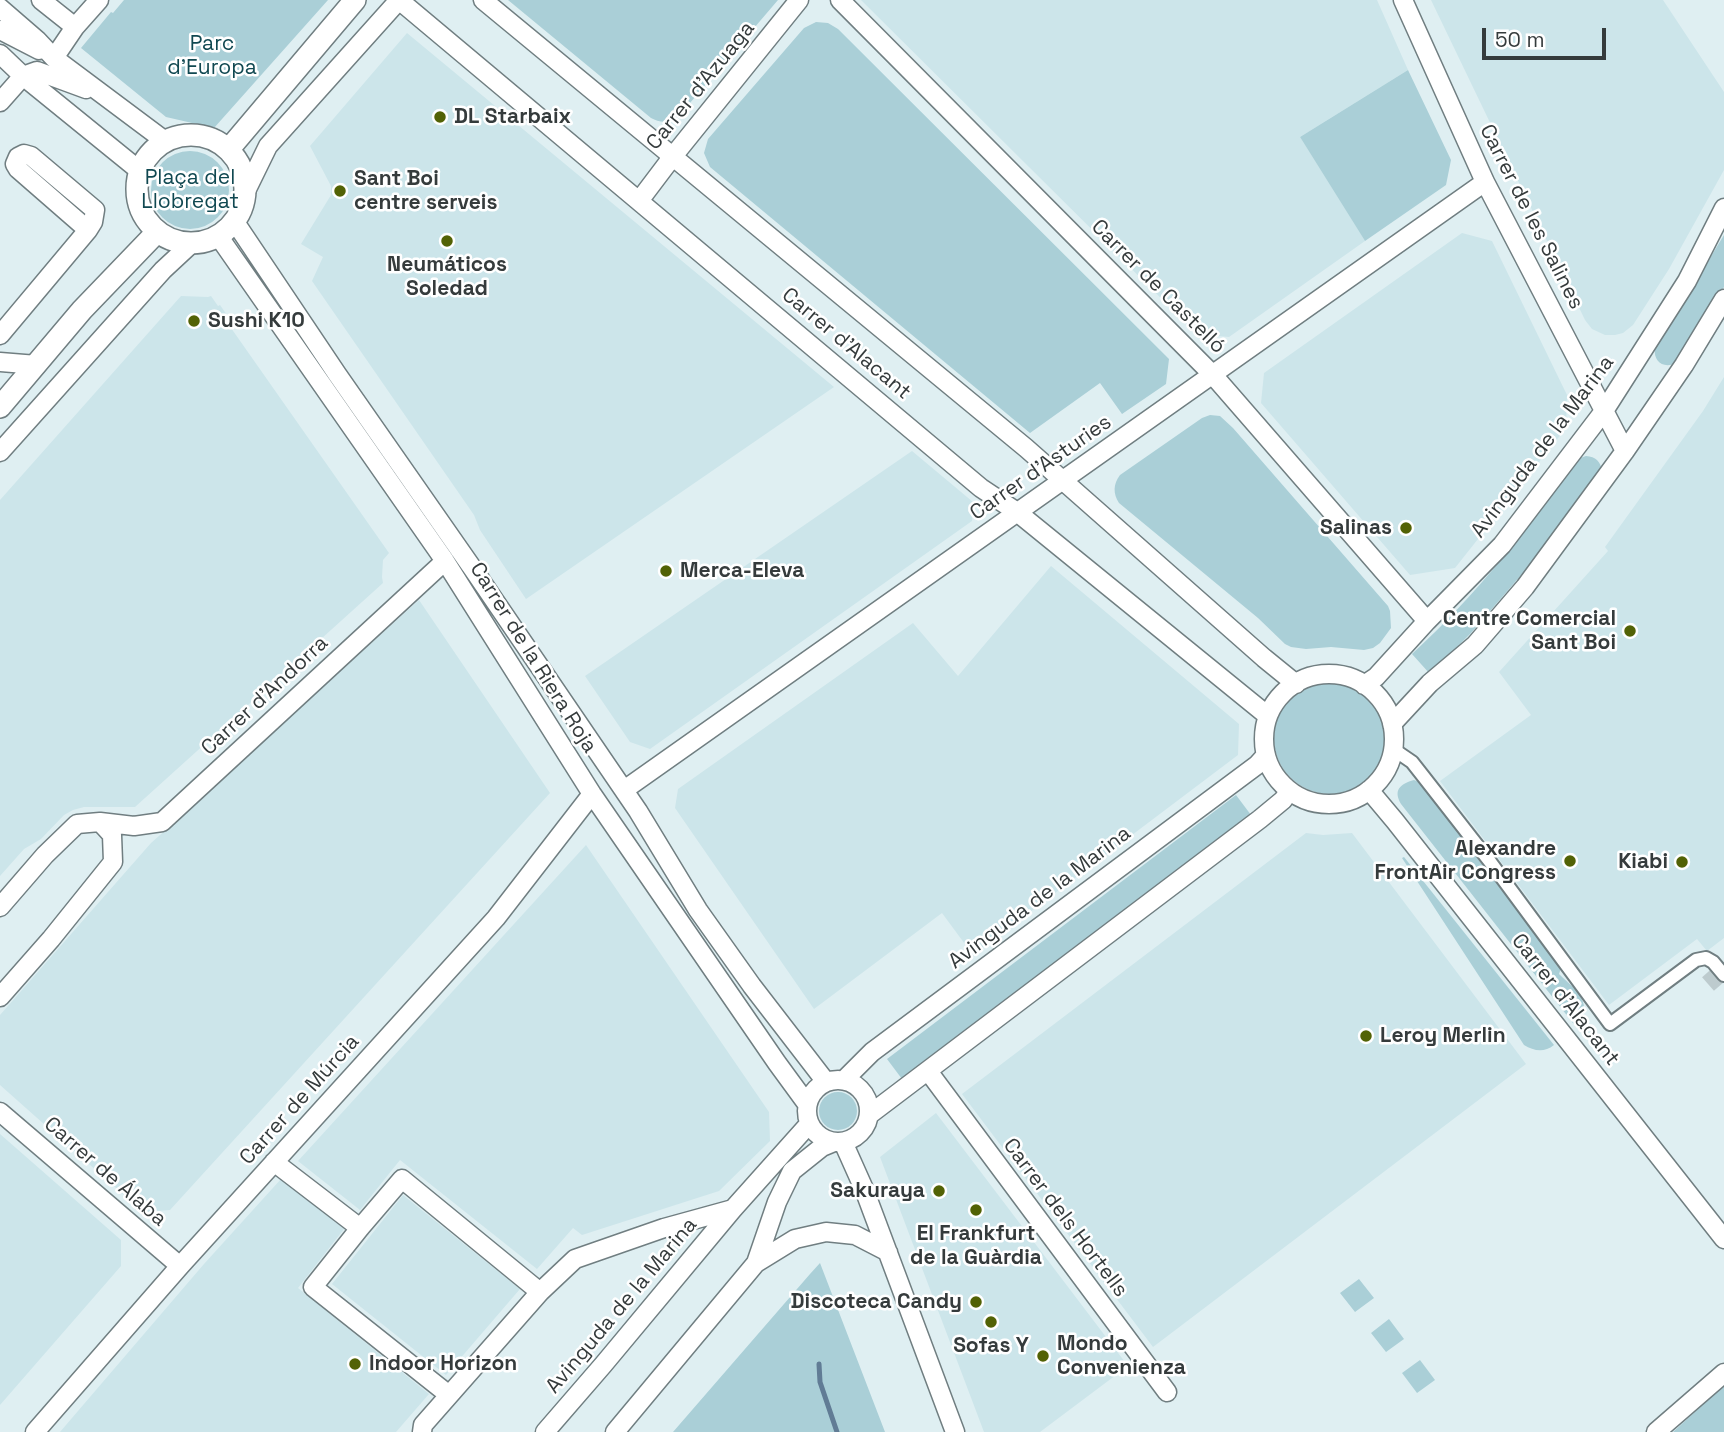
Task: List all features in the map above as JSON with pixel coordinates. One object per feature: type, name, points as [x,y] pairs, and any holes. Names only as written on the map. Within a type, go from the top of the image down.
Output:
[{"type":"street","points":[[41,0],[75,27]]},
{"type":"street","points":[[54,58],[75,27],[99,0]]},
{"type":"street","points":[[229,149],[355,0]]},
{"type":"street","points":[[246,191],[268,146],[399,0]]},
{"type":"street","name":"Carrer d'Alacant","points":[[399,0],[981,488],[1017,512],[1268,716]]},
{"type":"street","name":"Carrer d'Alacant","points":[[483,0],[1016,439],[1264,659],[1296,684]]},
{"type":"street","name":"Carrer d'Azuaga","points":[[639,201],[799,0]]},
{"type":"street","name":"Carrer de Castelló","points":[[840,0],[1213,375],[1427,621]]},
{"type":"street","name":"Carrer de les Salines","points":[[1403,0],[1485,182],[1625,451]]},
{"type":"street","points":[[0,8],[54,58]]},
{"type":"street","points":[[0,30],[54,58],[166,141]]},
{"type":"street","points":[[0,54],[23,76],[140,171]]},
{"type":"street","points":[[0,102],[23,76],[37,71],[105,96]]},
{"type":"street","points":[[200,135],[229,149],[244,172],[246,191],[244,206],[235,222],[219,237],[191,244],[174,242],[157,232],[144,217],[137,200],[140,171],[151,152],[175,137],[200,135]]},
{"type":"street","points":[[0,335],[88,230],[95,210],[31,156],[24,154],[18,157],[15,164],[18,169],[88,230]]},
{"type":"street","name":"Carrer d'Asturies","points":[[624,790],[1485,182]]},
{"type":"street","name":"Avinguda de la Marina","points":[[1364,685],[1376,677],[1502,545],[1604,411],[1687,281],[1724,208]]},
{"type":"street","name":"Carrer de la Riera Roja","points":[[235,222],[638,810],[698,910],[752,986],[835,1081]]},
{"type":"street","points":[[0,407],[82,310],[157,232]]},
{"type":"street","name":"Carrer de la Riera Roja","points":[[219,237],[445,561],[592,794],[807,1104]]},
{"type":"street","points":[[0,452],[163,270],[191,244]]},
{"type":"street","points":[[1392,724],[1430,684],[1475,645],[1525,587],[1625,451],[1684,365],[1724,299]]},
{"type":"street","points":[[0,362],[37,365]]},
{"type":"street","name":"Carrer d'Andorra","points":[[0,907],[45,855],[77,824],[100,822],[134,826],[162,822],[445,561]]},
{"type":"street","points":[[1330,675],[1364,685],[1381,702],[1392,724],[1393,749],[1383,775],[1369,790],[1346,802],[1326,804],[1307,800],[1289,790],[1273,772],[1266,755],[1264,739],[1268,716],[1279,698],[1296,684],[1309,678],[1330,675]]},
{"type":"street","name":"Carrer d'Alacant","points":[[1393,749],[1412,762],[1491,863],[1610,1024],[1696,960],[1706,958],[1724,975]]},
{"type":"street","name":"Avinguda de la Marina","points":[[835,1081],[1257,765],[1266,755]]},
{"type":"street","points":[[869,1115],[1260,819],[1283,800],[1289,790]]},
{"type":"street","name":"Carrer d'Alacant","points":[[1369,790],[1724,1239]]},
{"type":"street","name":"Carrer de Múrcia","points":[[35,1432],[180,1266],[496,918],[592,794]]},
{"type":"street","points":[[0,997],[113,862],[112,835],[100,822]]},
{"type":"street","name":"Carrer dels Hortells","points":[[928,1071],[1167,1392]]},
{"type":"street","points":[[615,1432],[629,1424],[756,1263],[777,1202],[792,1171],[822,1147],[839,1142],[856,1137],[865,1127],[869,1115],[866,1097],[853,1083],[835,1081],[814,1090],[807,1104],[809,1124],[819,1136],[839,1142],[864,1189],[955,1432]]},
{"type":"street","name":"Carrer de Álaba","points":[[0,1112],[180,1266]]},
{"type":"street","name":"Avinguda de la Marina","points":[[545,1432],[733,1209],[809,1124]]},
{"type":"street","points":[[274,1162],[360,1228]]},
{"type":"street","points":[[449,1395],[313,1287],[402,1179],[540,1292]]},
{"type":"street","name":"Avinguda de la Marina","points":[[422,1432],[423,1425],[540,1292],[575,1259],[664,1228],[733,1209]]},
{"type":"street","points":[[756,1263],[795,1239],[826,1232],[855,1234],[888,1252]]},
{"type":"street","points":[[1656,1432],[1724,1373]]},
{"type":"shaded area","points":[[861,0],[1377,0],[1408,70],[1300,137],[1365,241],[1229,337],[1197,334]]},
{"type":"shaded area","points":[[1431,0],[1663,0],[1724,92],[1724,170],[1669,269],[1633,325],[1623,333],[1605,335],[1592,329],[1585,320]]},
{"type":"shaded area","points":[[407,33],[834,387],[526,599],[480,530],[474,515],[312,281],[323,257],[301,244],[331,195],[331,186],[310,146]]},
{"type":"shaded area","points":[[1462,233],[1492,241],[1567,395],[1566,428],[1455,568],[1410,575],[1261,403],[1264,373]]},
{"type":"shaded area","points":[[181,296],[211,296],[218,306],[220,305],[227,315],[224,318],[389,553],[383,560],[383,583],[135,807],[84,807],[73,810],[64,815],[41,839],[24,849],[0,876],[0,500]]},
{"type":"shaded area","points":[[1724,377],[1724,938],[1707,951],[1697,939],[1609,1005],[1440,781],[1531,715],[1499,672],[1608,551],[1605,547],[1703,411]]},
{"type":"shaded area","points":[[912,451],[973,502],[972,521],[650,749],[630,742],[585,676]]},
{"type":"shaded area","points":[[1051,566],[1239,724],[1238,755],[973,955],[942,913],[814,1009],[675,808],[678,789],[913,623],[958,676]]},
{"type":"shaded area","points":[[419,600],[550,793],[170,1210],[143,1212],[0,1085],[0,1015],[151,843]]},
{"type":"shaded area","points":[[1306,833],[1352,833],[1526,1064],[1153,1347],[962,1094]]},
{"type":"shaded area","points":[[586,845],[769,1112],[770,1141],[719,1191],[582,1235],[573,1228],[537,1269],[400,1160],[360,1210],[298,1161]]},
{"type":"shaded area","points":[[936,1113],[1128,1366],[1040,1432],[984,1432],[880,1157]]},
{"type":"shaded area","points":[[0,1134],[121,1240],[121,1266],[0,1405]]},
{"type":"shaded area","points":[[281,1179],[344,1229],[298,1288],[429,1394],[396,1432],[60,1432],[204,1264]]},
{"type":"shaded area","points":[[403,1195],[520,1289],[446,1375],[332,1284]]},
{"type":"green space","name":"Parc d'Europa","points":[[124,0],[328,0],[214,128],[166,117],[81,48]]},
{"type":"green space","points":[[508,0],[778,0],[678,117],[664,122],[651,118]]},
{"type":"green space","points":[[816,22],[828,23],[838,29],[1169,359],[1166,384],[1122,414],[1100,383],[1030,433],[710,167],[704,153],[708,139],[804,28]]},
{"type":"green space","points":[[1408,70],[1451,160],[1446,185],[1365,241],[1300,137]]},
{"type":"green space","name":"Plaça del Llobregat","points":[[182,151],[198,151],[212,157],[223,168],[229,182],[229,198],[223,212],[212,223],[198,229],[182,229],[168,223],[157,212],[151,198],[151,182],[157,168],[168,157]]},
{"type":"green space","points":[[1724,235],[1724,287],[1676,363],[1664,365],[1656,357],[1655,348]]},
{"type":"green space","points":[[1210,415],[1220,416],[1233,428],[1388,606],[1391,628],[1380,643],[1364,650],[1331,647],[1306,649],[1285,644],[1258,618],[1119,503],[1115,489],[1120,475]]},
{"type":"green space","points":[[1586,456],[1597,460],[1602,470],[1548,544],[1471,633],[1430,674],[1412,654],[1479,586],[1539,513],[1576,462]]},
{"type":"green space","points":[[1330,682],[1351,686],[1370,698],[1382,717],[1386,738],[1382,759],[1370,778],[1351,790],[1330,794],[1309,790],[1290,778],[1278,759],[1274,738],[1278,717],[1290,698],[1309,686]]},
{"type":"green space","points":[[1414,780],[1428,793],[1561,968],[1559,974],[1581,998],[1584,1011],[1576,1027],[1401,804],[1399,788]]},
{"type":"green space","points":[[1236,795],[1251,815],[902,1079],[887,1059]]},
{"type":"green space","points":[[1404,857],[1554,1045],[1539,1050],[1524,1045],[1402,858]]},
{"type":"green space","points":[[838,1092],[851,1098],[857,1111],[851,1124],[838,1130],[825,1124],[819,1111],[825,1098]]},
{"type":"green space","points":[[820,1263],[885,1432],[673,1432],[810,1274]]},
{"type":"green space","points":[[1359,1279],[1374,1298],[1355,1312],[1340,1293]]},
{"type":"green space","points":[[1389,1319],[1404,1339],[1386,1352],[1371,1333]]},
{"type":"green space","points":[[1420,1360],[1435,1380],[1417,1393],[1402,1373]]},
{"type":"green space","points":[[1724,1386],[1724,1432],[1673,1432],[1720,1389]]},
{"type":"waterway","points":[[819,1364],[820,1382],[837,1432]]},
{"type":"tunnel","points":[[1708,984],[1724,970]]},
{"type":"place","name":"DL Starbaix","points":[[440,117]]},
{"type":"place","name":"Sant Boi centre serveis","points":[[340,191]]},
{"type":"place","name":"Neumáticos Soledad","points":[[447,241]]},
{"type":"place","name":"Sushi K10","points":[[194,321]]},
{"type":"place","name":"Salinas","points":[[1406,528]]},
{"type":"place","name":"Merca-Eleva","points":[[666,571]]},
{"type":"place","name":"Centre Comercial Sant Boi","points":[[1630,631]]},
{"type":"place","name":"Alexandre FrontAir Congress","points":[[1570,861]]},
{"type":"place","name":"Kiabi","points":[[1682,862]]},
{"type":"place","name":"Leroy Merlin","points":[[1366,1036]]},
{"type":"place","name":"Sakuraya","points":[[939,1191]]},
{"type":"place","name":"El Frankfurt de la Guàrdia","points":[[976,1210]]},
{"type":"place","name":"Discoteca Candy","points":[[976,1302]]},
{"type":"place","name":"Sofas Y","points":[[991,1322]]},
{"type":"place","name":"Mondo Convenienza","points":[[1043,1356]]},
{"type":"place","name":"Indoor Horizon","points":[[355,1364]]}]
